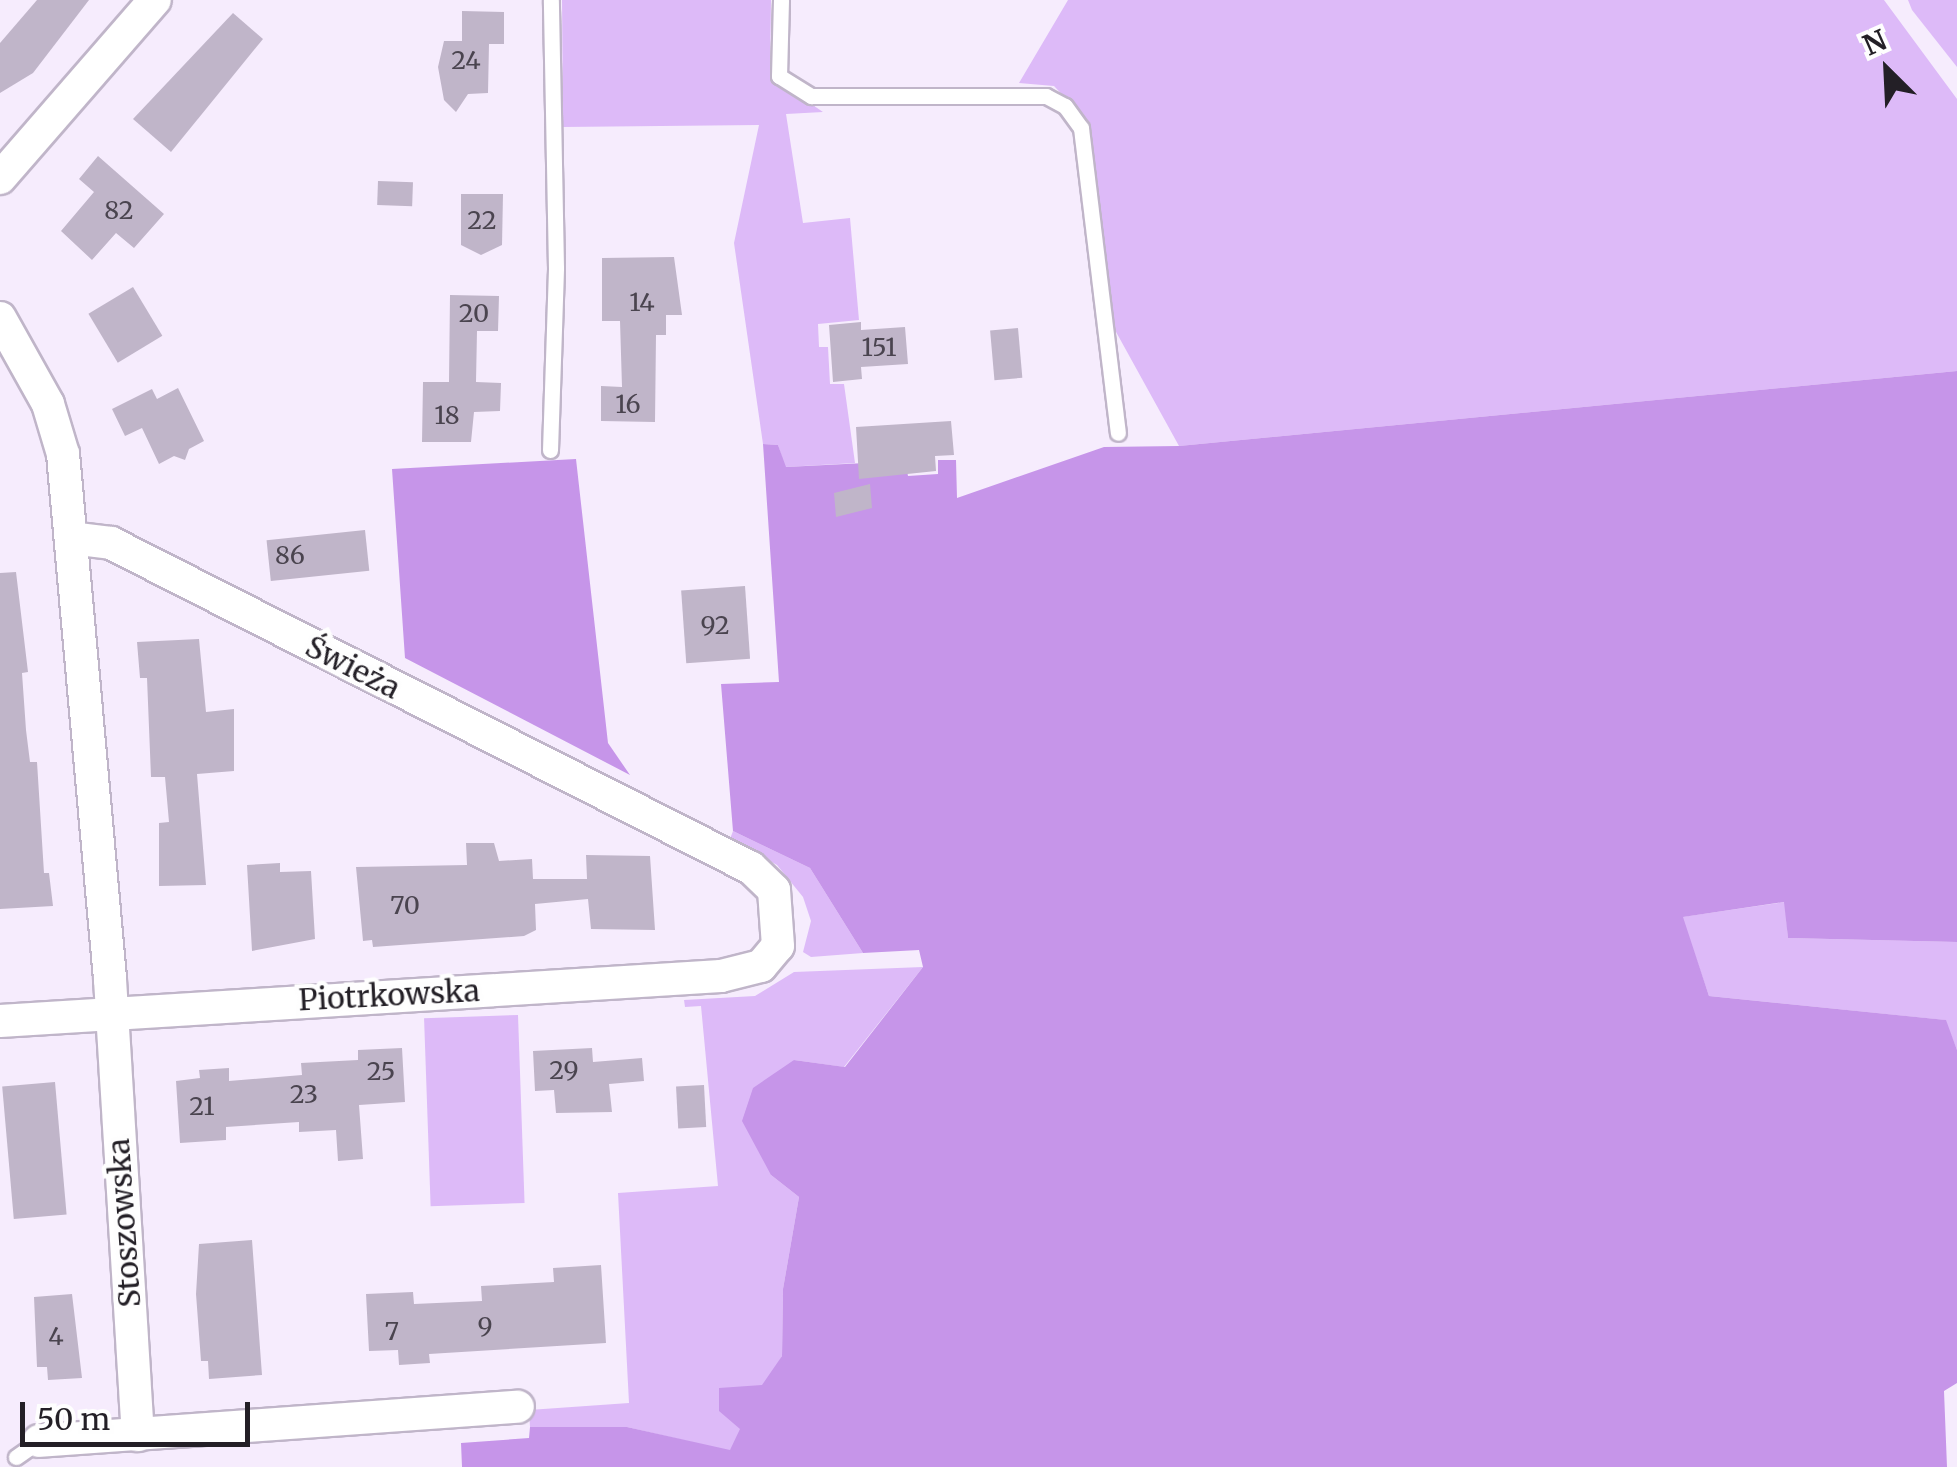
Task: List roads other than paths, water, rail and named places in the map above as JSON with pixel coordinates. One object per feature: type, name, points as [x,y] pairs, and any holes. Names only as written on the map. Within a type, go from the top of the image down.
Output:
[{"type":"street","points":[[0,178],[155,0]]},
{"type":"street","points":[[0,318],[48,404],[64,454],[72,538]]},
{"type":"street","name":"Świeża","points":[[72,538],[111,543],[751,868],[774,890],[779,906],[773,956]]},
{"type":"street","name":"Stoszowska","points":[[72,538],[138,1435]]},
{"type":"street","name":"Piotrkowska","points":[[0,1020],[721,976],[748,971],[773,956]]},
{"type":"street","points":[[27,1449],[138,1435],[518,1407]]},
{"type":"lane","points":[[550,450],[556,268],[552,0]]},
{"type":"lane","points":[[781,0],[779,76],[811,96],[1046,96],[1065,106],[1081,128],[1118,433]]}]
